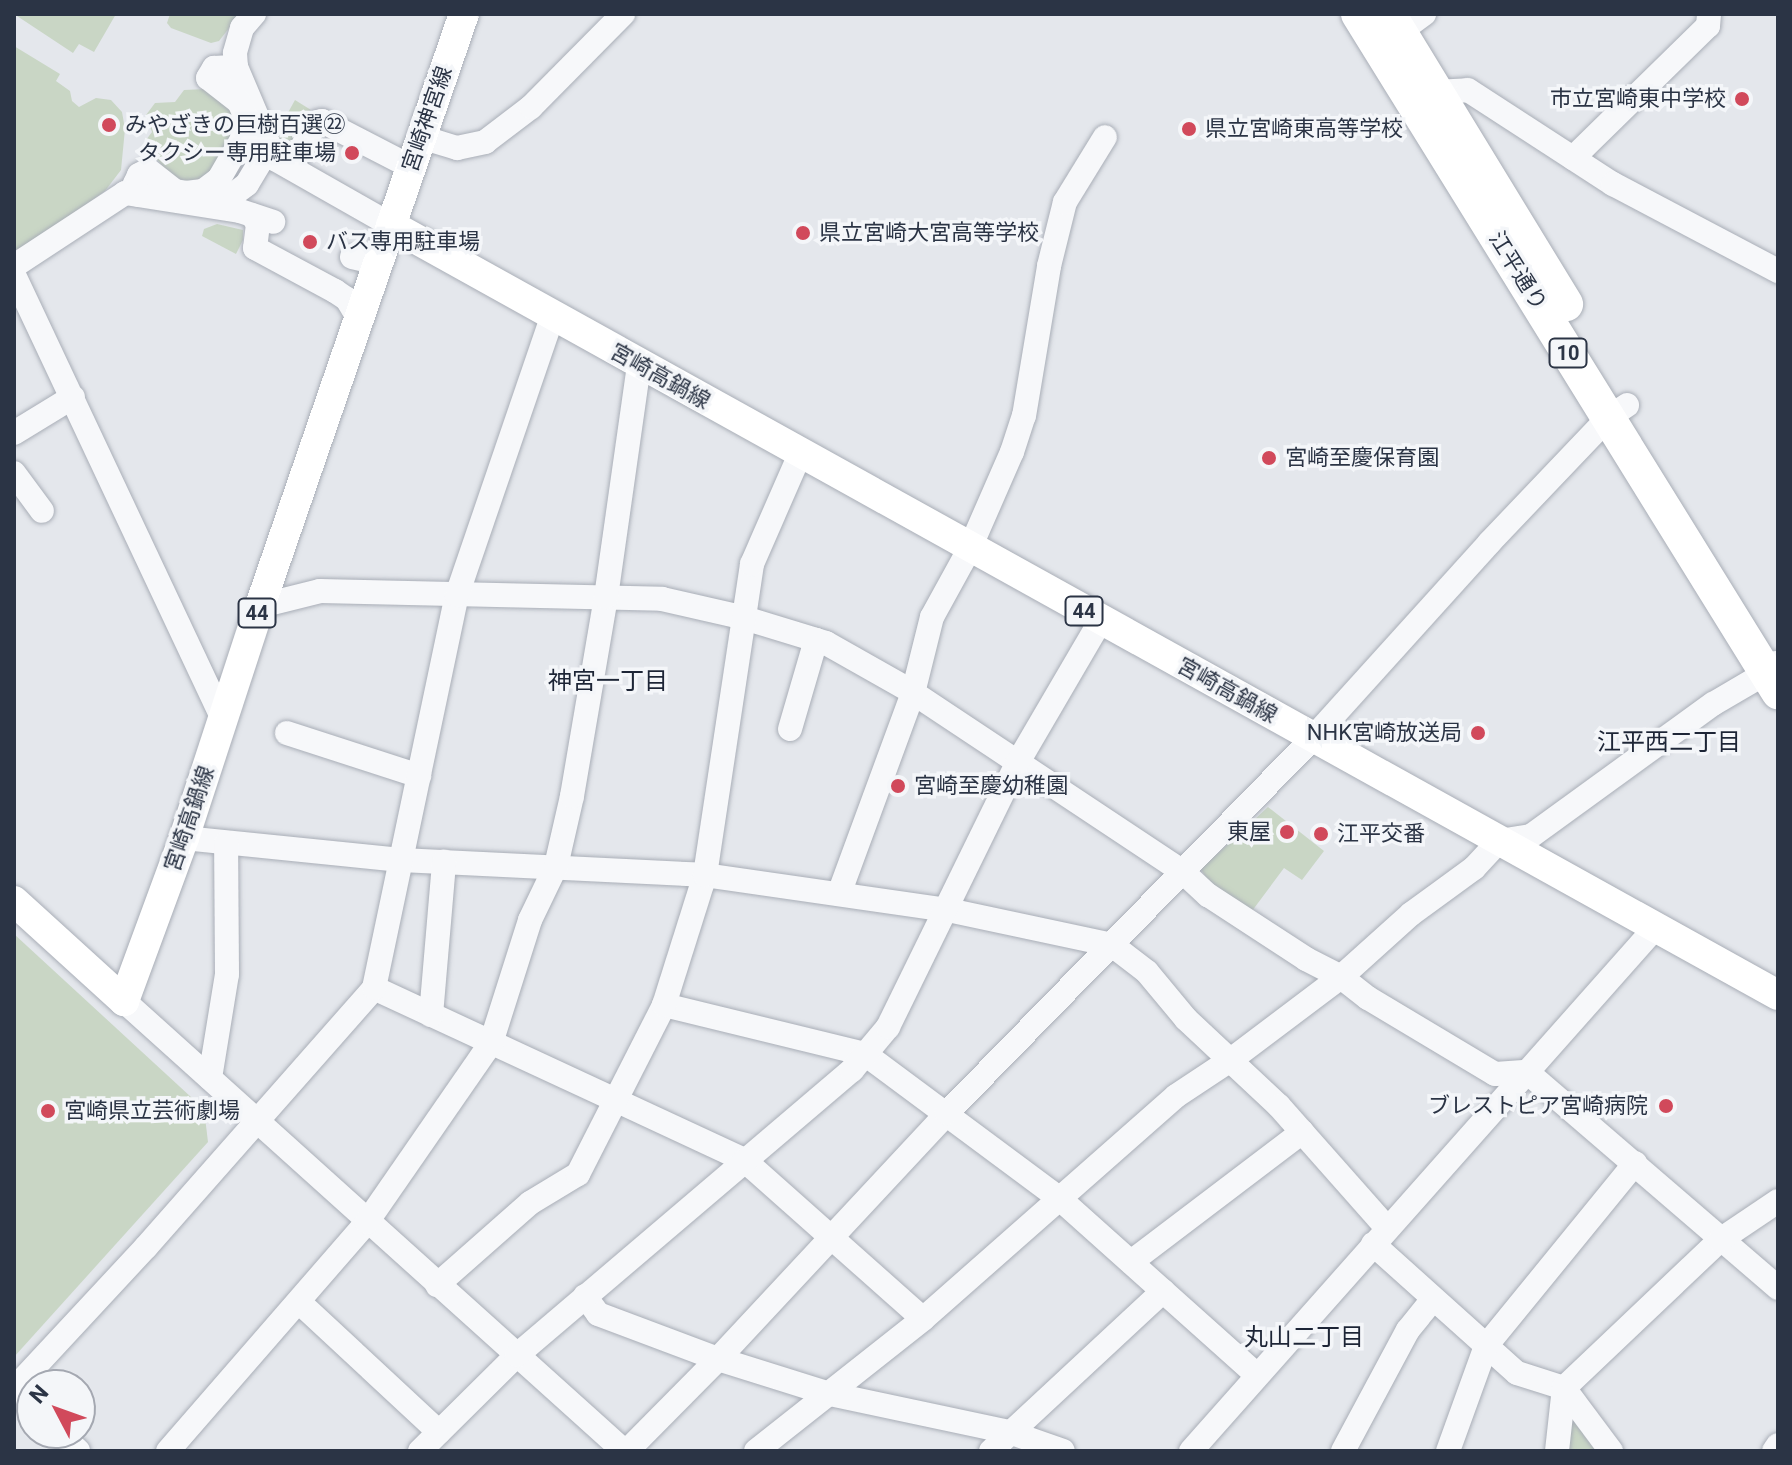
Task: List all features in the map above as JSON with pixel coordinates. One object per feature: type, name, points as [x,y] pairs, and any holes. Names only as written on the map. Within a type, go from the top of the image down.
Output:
[{"type":"highway","name":"江平通り","points":[[1358,14],[1398,27],[1618,411]]},
{"type":"highway","name":"江平通り","points":[[1398,27],[1618,411],[1775,669]]},
{"type":"main road","name":"宮崎神宮線","points":[[391,225],[464,14]]},
{"type":"main road","name":"宮崎高鍋線","points":[[124,1001],[184,838],[222,717],[359,319],[365,260],[391,225],[1778,995]]},
{"type":"main road","points":[[14,901],[124,1001]]},
{"type":"street","points":[[254,14],[242,28],[236,60],[277,155],[391,225]]},
{"type":"street","points":[[421,137],[457,148],[485,142],[531,107],[623,14]]},
{"type":"street","points":[[1573,158],[1708,26],[1709,14]]},
{"type":"street","points":[[139,195],[135,184],[139,175],[148,170],[175,191],[186,193],[203,191],[219,179],[242,139],[244,113],[239,102],[208,78],[214,68],[236,60]]},
{"type":"street","points":[[1435,92],[1468,90],[1613,184],[1778,271]]},
{"type":"street","points":[[205,206],[226,200],[247,184],[261,161],[277,155],[322,121],[411,167]]},
{"type":"street","points":[[839,894],[913,693],[932,617],[970,548],[1024,416],[1049,266],[1065,202],[1105,137]]},
{"type":"street","points":[[14,266],[125,193],[139,195],[263,218],[258,224],[255,248],[347,299],[359,319]]},
{"type":"street","points":[[14,275],[222,717]]},
{"type":"street","points":[[14,1390],[374,988],[457,595],[552,317]]},
{"type":"street","points":[[168,1451],[367,1222],[491,1043],[530,920],[556,866],[572,796],[606,597],[639,365]]},
{"type":"street","points":[[14,433],[73,397]]},
{"type":"street","points":[[124,1001],[437,1285],[626,1451],[833,1238],[947,1113],[1313,738],[1480,553],[1618,411]]},
{"type":"street","points":[[437,1285],[530,1203],[578,1174],[664,1005],[705,875],[741,617],[752,564],[800,454]]},
{"type":"street","points":[[14,473],[42,511]]},
{"type":"street","points":[[260,606],[320,591],[662,599],[741,617],[816,640],[913,693],[1184,873],[1208,895],[1306,959],[1341,977],[1368,998],[1495,1074],[1527,1072],[1778,1288]]},
{"type":"street","points":[[420,1451],[517,1355],[852,1070],[888,1027],[1018,762],[1101,620]]},
{"type":"street","points":[[790,729],[816,640]]},
{"type":"street","points":[[756,1451],[923,1319],[1176,1096],[1232,1059],[1341,977],[1411,914],[1474,868],[1499,841],[1531,836],[1713,704],[1775,669]]},
{"type":"street","points":[[287,733],[419,776]]},
{"type":"street","points":[[184,838],[401,860],[705,875],[948,910],[1112,945],[1147,972],[1186,1019],[1232,1059],[1302,1132],[1380,1236],[1433,1299],[1517,1373],[1564,1388],[1611,1451]]},
{"type":"street","points":[[210,1078],[227,974],[226,843]]},
{"type":"street","points":[[431,1015],[444,862]]},
{"type":"street","points":[[1191,1451],[1655,928]]},
{"type":"street","points":[[374,988],[744,1160],[923,1319]]},
{"type":"street","points":[[664,1005],[865,1054],[1060,1199],[1257,1375]]},
{"type":"street","points":[[1131,1262],[1302,1132]]},
{"type":"street","points":[[1448,1451],[1486,1346],[1635,1163]]},
{"type":"street","points":[[1557,1451],[1564,1388],[1720,1240],[1778,1201]]},
{"type":"street","points":[[991,1451],[1163,1291]]},
{"type":"street","points":[[585,1296],[598,1314],[718,1359],[830,1394],[1009,1432],[1063,1451]]},
{"type":"street","points":[[1343,1451],[1408,1330],[1433,1299]]},
{"type":"street","points":[[299,1302],[439,1432]]},
{"type":"street","points":[[1774,1451],[1778,1445]]},
{"type":"green space","points":[[14,14],[116,14],[94,52],[79,44],[73,53]]},
{"type":"green space","points":[[170,14],[240,14],[219,41],[211,43],[171,28],[167,23]]},
{"type":"green space","points":[[14,46],[60,74],[56,81],[70,91],[72,101],[79,107],[96,98],[111,100],[122,112],[125,129],[121,170],[105,191],[14,256]]},
{"type":"green space","points":[[206,89],[233,107],[234,135],[208,177],[193,185],[177,182],[143,144],[152,132],[146,115],[155,103],[175,102],[184,90]]},
{"type":"green space","points":[[295,100],[311,110],[292,145],[281,144],[275,136]]},
{"type":"green space","points":[[217,224],[243,230],[243,240],[236,254],[202,236],[204,229]]},
{"type":"green space","points":[[1268,807],[1324,851],[1302,880],[1284,868],[1252,911],[1208,881],[1201,869]]},
{"type":"green space","points":[[14,934],[204,1109],[208,1142],[14,1357]]},
{"type":"green space","points":[[1566,1402],[1604,1451],[1563,1451]]},
{"type":"place","name":"市立宮崎東中学校","points":[[1742,99]]},
{"type":"place","name":"みやざきの巨樹百選㉒","points":[[109,125]]},
{"type":"place","name":"県立宮崎東高等学校","points":[[1189,129]]},
{"type":"place","name":"タクシー専用駐車場","points":[[352,153]]},
{"type":"place","name":"県立宮崎大宮高等学校","points":[[803,233]]},
{"type":"place","name":"バス専用駐車場","points":[[310,242]]},
{"type":"place","name":"宮崎至慶保育園","points":[[1269,458]]},
{"type":"place","name":"NHK宮崎放送局","points":[[1478,733]]},
{"type":"place","name":"宮崎至慶幼稚園","points":[[898,786]]},
{"type":"place","name":"東屋","points":[[1287,832]]},
{"type":"place","name":"江平交番","points":[[1321,834]]},
{"type":"place","name":"ブレストピア宮崎病院","points":[[1666,1106]]},
{"type":"place","name":"宮崎県立芸術劇場","points":[[48,1111]]},
{"type":"district","name":"神宮一丁目","points":[[608,682]]},
{"type":"district","name":"江平西二丁目","points":[[1669,743]]},
{"type":"district","name":"丸山二丁目","points":[[1304,1338]]}]
